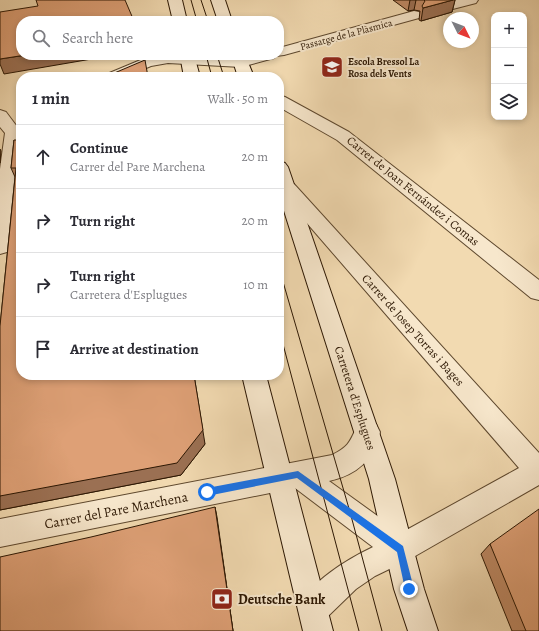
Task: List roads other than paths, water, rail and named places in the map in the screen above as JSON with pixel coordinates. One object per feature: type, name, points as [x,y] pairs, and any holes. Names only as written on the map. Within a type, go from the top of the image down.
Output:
[{"type":"street","points":[[175,0],[179,16]]},
{"type":"street","points":[[218,0],[223,16]]},
{"type":"street","points":[[445,7],[471,0]]},
{"type":"street","name":"Passatge de la Plàsmica","points":[[284,51],[414,16]]},
{"type":"street","points":[[124,72],[148,62],[161,60]]},
{"type":"street","points":[[188,60],[191,72]]},
{"type":"street","points":[[198,60],[208,62],[229,60]]},
{"type":"street","points":[[240,60],[244,72]]},
{"type":"street","points":[[208,62],[227,72]]},
{"type":"street","name":"Carrer de Joan Fernández i Comas","points":[[284,103],[343,136],[539,292]]},
{"type":"street","points":[[0,246],[13,133],[7,120]]},
{"type":"street","name":"Carrer de Josep Torras i Bages","points":[[284,179],[539,471]]},
{"type":"street","name":"Carretera d'Esplugues","points":[[284,181],[382,479],[409,589],[423,631]]},
{"type":"street","points":[[256,380],[289,476],[316,620]]},
{"type":"street","name":"Carrer del Pare Marchena","points":[[0,533],[336,467],[354,458],[364,444],[367,432]]},
{"type":"street","points":[[316,620],[346,579],[365,566],[400,549],[539,471]]},
{"type":"street","points":[[289,476],[400,549]]},
{"type":"tram line","points":[[191,0],[196,16]]},
{"type":"tram line","points":[[201,0],[206,16]]},
{"type":"tram line","points":[[207,60],[211,72]]},
{"type":"tram line","points":[[219,60],[222,72]]},
{"type":"tram line","points":[[284,285],[350,512],[382,631]]},
{"type":"tram line","points":[[284,348],[359,631]]},
{"type":"place","name":"Escola Bressol La Rosa dels Vents","points":[[332,67]]},
{"type":"place","name":"Deutsche Bank","points":[[222,599]]}]
